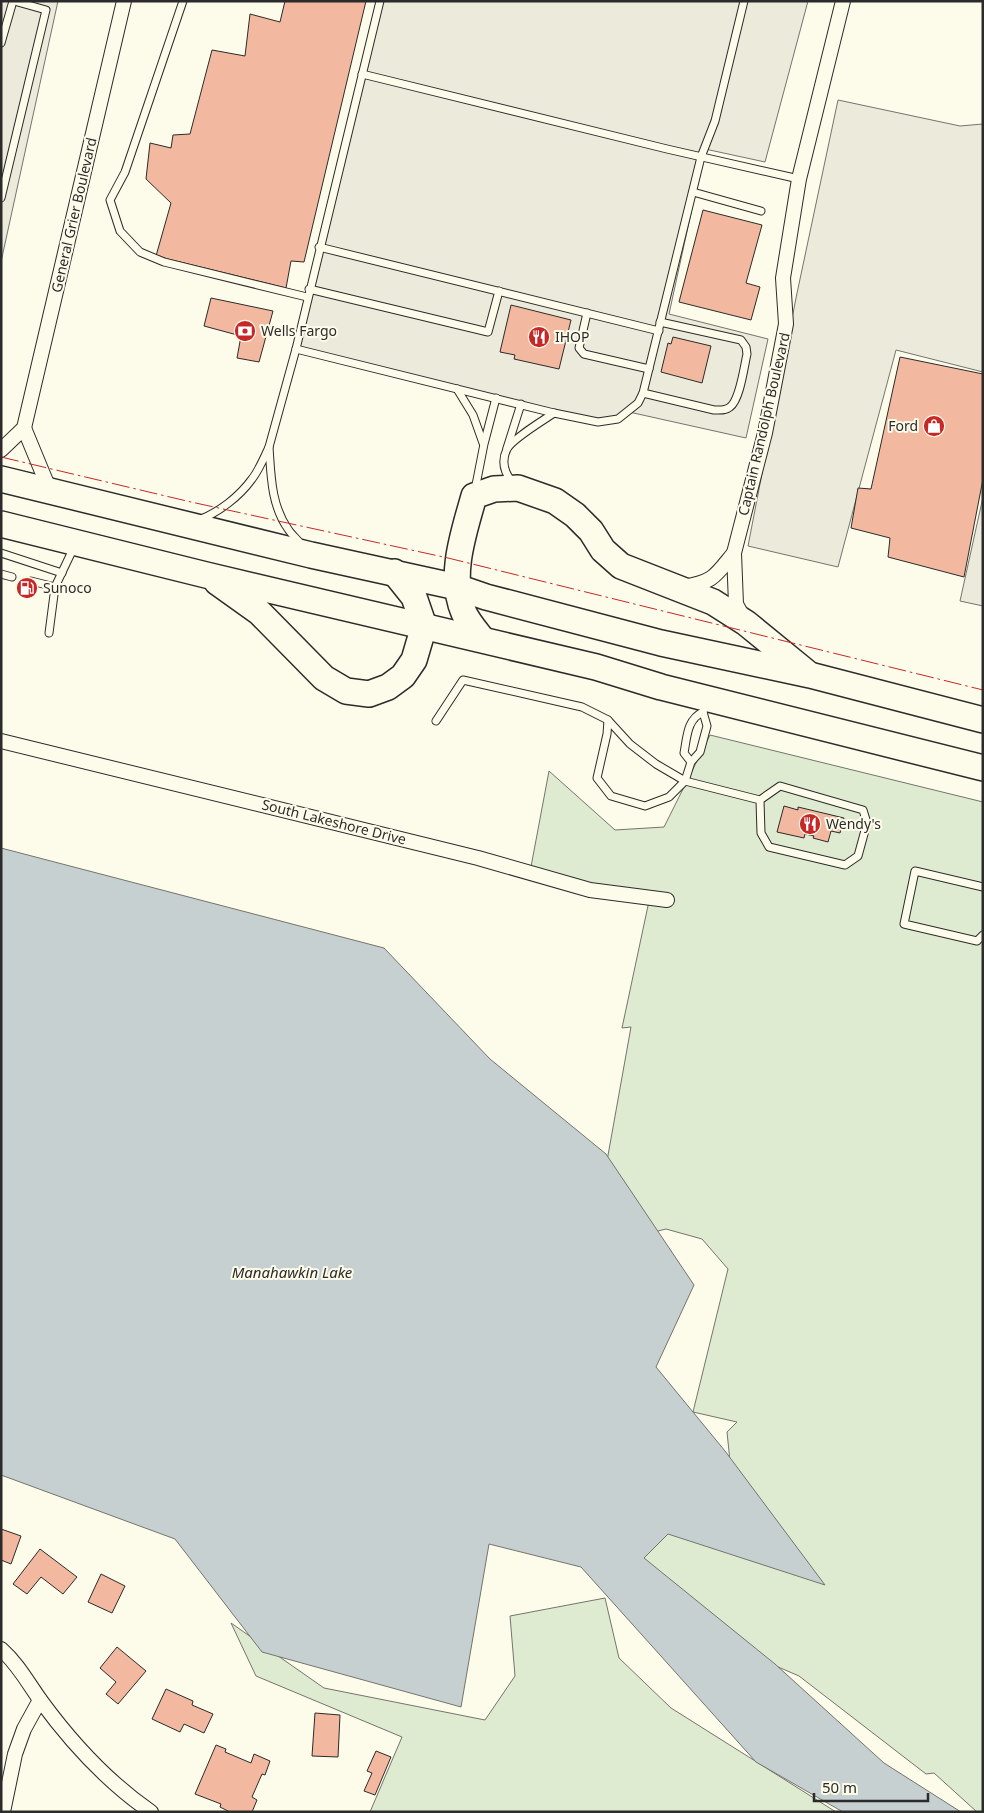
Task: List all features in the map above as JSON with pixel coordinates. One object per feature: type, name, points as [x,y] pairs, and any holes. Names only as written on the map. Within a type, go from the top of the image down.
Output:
[{"type":"highway","points":[[1,479],[311,555],[457,587],[486,597],[669,645],[810,675],[983,720]]},
{"type":"highway","points":[[482,639],[464,614],[457,587],[461,542],[474,496],[494,489],[518,488],[555,501],[575,515],[591,531],[604,550],[621,566],[713,602],[746,622],[810,675]]},
{"type":"highway","points":[[1,524],[206,575],[596,666],[660,687],[704,706],[983,768]]},
{"type":"highway","points":[[206,575],[259,612],[324,678],[346,691],[369,694],[388,687],[403,676],[414,660],[424,626],[414,597],[394,572]]},
{"type":"street","name":"General Grier Boulevard","points":[[24,428],[124,1]]},
{"type":"street","name":"Captain Randolph Boulevard","points":[[746,622],[736,604],[734,553],[765,433],[786,324],[783,278],[799,180],[843,1]]},
{"type":"street","points":[[1,450],[24,428],[50,491]]},
{"type":"street","name":"Captain Randolph Boulevard","points":[[677,588],[696,585],[712,579],[734,553]]},
{"type":"street","name":"South Lakeshore Drive","points":[[1,741],[478,858],[590,890],[667,900]]},
{"type":"street","points":[[1,1649],[19,1669],[65,1732],[100,1768],[137,1802],[151,1812]]},
{"type":"street","points":[[3,1812],[15,1754],[24,1729],[40,1700]]},
{"type":"lane","points":[[1,43],[13,1],[46,10],[1,198]]},
{"type":"lane","points":[[183,1],[125,172],[110,200],[120,231],[140,252],[164,262],[307,296]]},
{"type":"lane","points":[[187,524],[212,515],[232,501],[252,479],[269,447],[296,349],[307,296],[380,1]]},
{"type":"lane","points":[[296,349],[457,390],[598,422],[618,419],[629,412],[638,403],[643,393],[701,157],[715,121],[744,1]]},
{"type":"lane","points":[[362,74],[799,180]]},
{"type":"lane","points":[[692,192],[762,211]]},
{"type":"lane","points":[[320,247],[659,331]]},
{"type":"lane","points":[[309,289],[488,332],[499,291]]},
{"type":"lane","points":[[587,313],[579,348],[581,352],[649,369]]},
{"type":"lane","points":[[643,393],[714,410],[730,407],[736,401],[747,354],[746,347],[741,340],[660,322]]},
{"type":"lane","points":[[457,390],[473,415],[484,444]]},
{"type":"lane","points":[[474,496],[484,444],[496,398]]},
{"type":"lane","points":[[518,488],[506,474],[503,464],[521,404]]},
{"type":"lane","points":[[507,448],[554,413]]},
{"type":"lane","points":[[269,447],[271,484],[278,508],[287,528],[311,555]]},
{"type":"lane","points":[[49,633],[55,588],[76,542]]},
{"type":"lane","points":[[1,553],[62,573]]},
{"type":"lane","points":[[1,574],[12,577]]},
{"type":"lane","points":[[31,581],[55,588]]},
{"type":"lane","points":[[436,722],[463,680],[582,707],[608,720],[630,744],[656,764],[685,781],[760,800],[780,786],[863,810],[866,823],[858,856],[844,865],[769,847],[761,833],[760,800]]},
{"type":"lane","points":[[691,762],[684,753],[688,726],[704,706]]},
{"type":"lane","points":[[608,720],[607,734],[597,778],[611,796],[645,806],[669,797],[685,781],[691,762],[700,752],[707,726],[704,706]]},
{"type":"lane","points":[[983,887],[915,871],[904,924],[977,941],[983,936]]},
{"type":"green space","points":[[710,735],[983,802],[983,1812],[977,1812],[934,1773],[926,1774],[799,1676],[739,1650],[625,1555],[732,1481],[727,1432],[737,1422],[693,1412],[728,1269],[702,1239],[666,1229],[654,1232],[605,1172],[631,1027],[622,1028],[649,901],[530,872],[549,771],[615,830],[664,827]]},
{"type":"green space","points":[[605,1598],[619,1658],[671,1708],[836,1812],[370,1812],[402,1737],[256,1676],[231,1623],[324,1688],[485,1720],[515,1676],[510,1616]]},
{"type":"shaded area","points":[[1,1],[58,1],[1,262]]},
{"type":"shaded area","points":[[380,1],[808,1],[765,162],[705,149],[669,314],[768,339],[746,438],[629,412],[598,422],[296,349]]},
{"type":"shaded area","points":[[838,100],[960,126],[983,124],[983,372],[896,350],[838,567],[748,546],[796,298]]},
{"type":"shaded area","points":[[983,497],[983,606],[960,601]]},
{"type":"water","name":"Manahawkin Lake","points":[[1,848],[384,948],[490,1059],[606,1154],[694,1285],[656,1367],[725,1451],[825,1585],[668,1534],[644,1558],[775,1664],[884,1763],[961,1812],[843,1812],[756,1762],[581,1567],[489,1544],[461,1707],[262,1652],[175,1539],[1,1475]]},
{"type":"building","points":[[285,1],[366,1],[304,262],[291,261],[286,288],[156,256],[171,203],[146,179],[150,143],[171,148],[173,135],[190,134],[212,50],[245,56],[250,14],[280,22]]},
{"type":"building","points":[[703,210],[762,225],[746,283],[760,287],[751,320],[679,302]]},
{"type":"building","name":"Wells Fargo","points":[[211,298],[273,311],[259,362],[237,358],[241,336],[204,326]]},
{"type":"building","points":[[511,305],[571,320],[559,369],[514,359],[515,355],[500,352]]},
{"type":"building","points":[[673,337],[711,346],[702,383],[661,372],[668,343],[671,344]]},
{"type":"building","name":"Ford","points":[[900,357],[983,374],[983,479],[964,577],[888,557],[890,538],[851,528],[858,488],[871,489]]},
{"type":"building","name":"Wendy's","points":[[784,806],[798,810],[798,807],[844,818],[840,833],[831,831],[828,842],[805,834],[804,838],[777,832]]},
{"type":"building","points":[[1,1529],[21,1536],[11,1564],[1,1560]]},
{"type":"building","points":[[40,1549],[77,1577],[63,1594],[41,1577],[27,1594],[13,1584]]},
{"type":"building","points":[[101,1574],[125,1586],[112,1613],[88,1602]]},
{"type":"building","points":[[117,1647],[146,1671],[118,1704],[106,1694],[116,1682],[100,1668]]},
{"type":"building","points":[[166,1689],[193,1701],[192,1705],[213,1714],[204,1733],[184,1724],[180,1732],[152,1719]]},
{"type":"building","points":[[315,1713],[340,1715],[338,1757],[312,1756]]},
{"type":"building","points":[[216,1745],[226,1749],[225,1752],[251,1763],[254,1754],[270,1761],[265,1775],[262,1774],[252,1797],[257,1800],[252,1812],[230,1812],[220,1807],[221,1804],[195,1794]]},
{"type":"building","points":[[376,1751],[391,1757],[375,1795],[364,1791],[372,1773],[367,1771]]},
{"type":"power","points":[[1,457],[191,502],[448,558],[983,690]]},
{"type":"place","name":"Wells Fargo","points":[[245,331]]},
{"type":"place","name":"IHOP","points":[[539,337]]},
{"type":"place","name":"Ford","points":[[934,426]]},
{"type":"place","name":"Sunoco","points":[[27,588]]},
{"type":"place","name":"Wendy's","points":[[810,824]]}]
